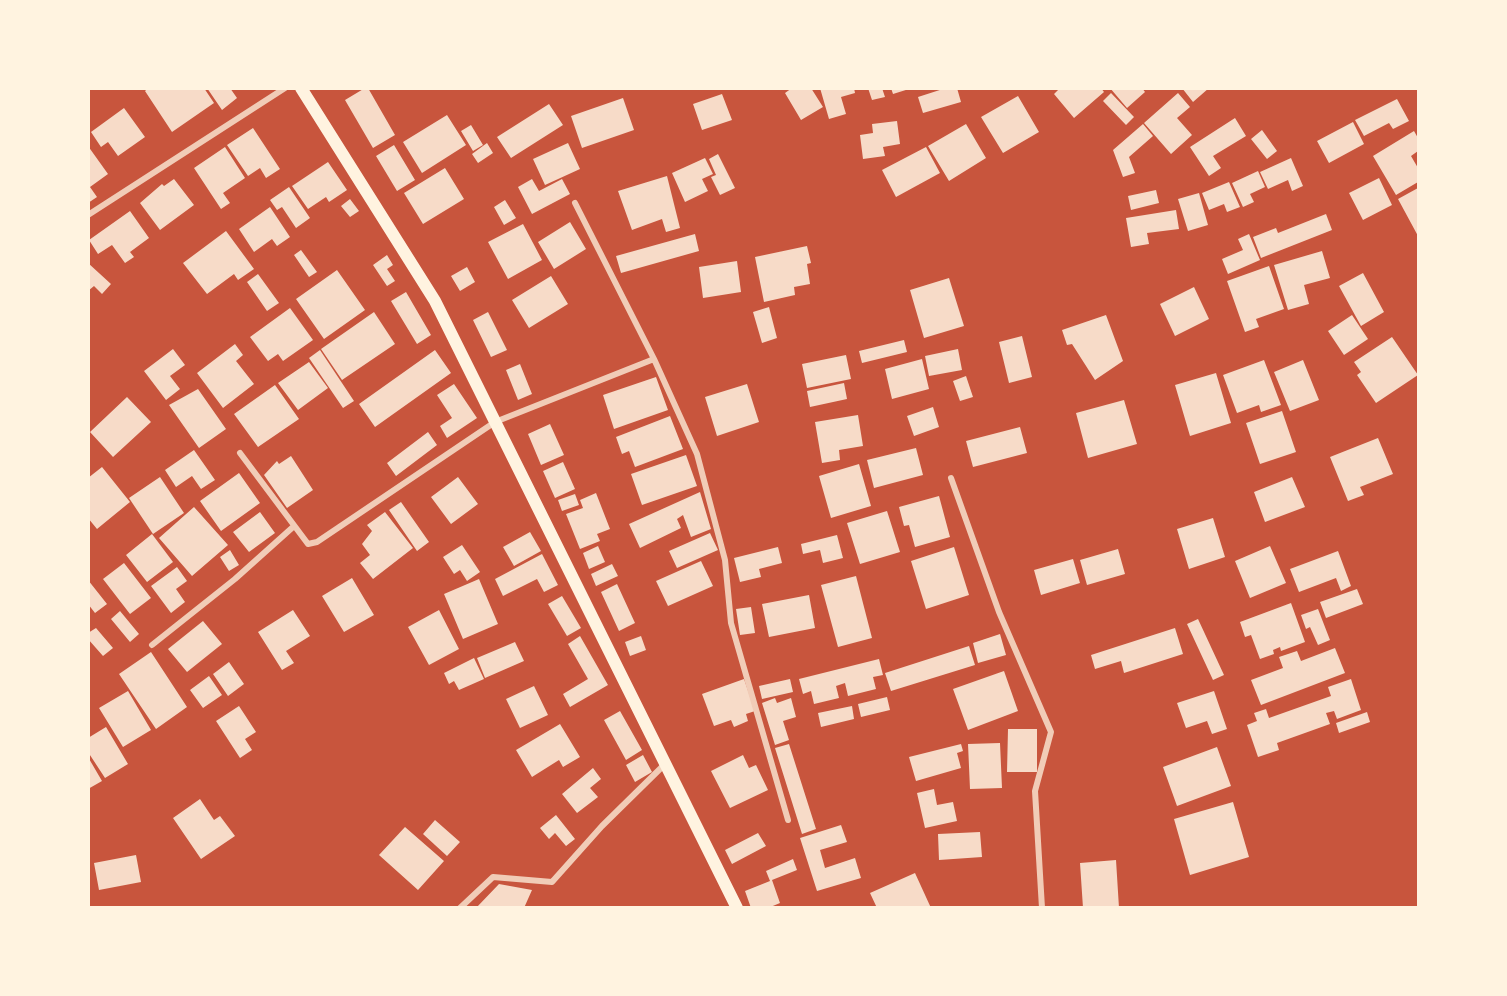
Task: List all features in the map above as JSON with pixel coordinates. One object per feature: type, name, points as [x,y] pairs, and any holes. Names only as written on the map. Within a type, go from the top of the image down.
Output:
[{"type":"main road","points":[[301,88],[435,301],[737,908]]},
{"type":"street","points":[[88,215],[285,88]]},
{"type":"street","points":[[575,203],[654,359],[697,454],[725,560],[731,623],[788,820]]},
{"type":"street","points":[[240,453],[293,527],[308,544],[317,542],[495,422],[654,359]]},
{"type":"street","points":[[951,478],[999,612],[1051,732],[1035,791],[1042,908]]},
{"type":"street","points":[[152,645],[235,579],[293,527]]},
{"type":"street","points":[[460,908],[493,877],[552,882],[602,826],[664,765]]},
{"type":"building","points":[[148,88],[204,88],[214,103],[172,132],[145,91]]},
{"type":"building","points":[[207,88],[230,88],[237,98],[222,110]]},
{"type":"building","points":[[368,88],[395,135],[373,148],[345,100]]},
{"type":"building","points":[[792,88],[811,88],[823,107],[801,120],[785,93]]},
{"type":"building","points":[[820,88],[854,88],[855,93],[841,97],[846,114],[829,119]]},
{"type":"building","points":[[868,88],[882,88],[885,97],[872,100]]},
{"type":"building","points":[[891,88],[909,88],[909,89],[893,94]]},
{"type":"building","points":[[946,88],[957,88],[961,102],[923,113],[918,97]]},
{"type":"building","points":[[1060,88],[1101,88],[1104,92],[1074,118],[1054,94]]},
{"type":"building","points":[[1110,88],[1142,88],[1145,92],[1127,108]]},
{"type":"building","points":[[1182,88],[1209,88],[1193,102]]},
{"type":"building","points":[[1111,93],[1134,117],[1126,125],[1103,101]]},
{"type":"building","points":[[1178,93],[1190,107],[1177,118],[1192,135],[1171,154],[1144,123]]},
{"type":"building","points":[[722,94],[732,120],[702,130],[693,104]]},
{"type":"building","points":[[1018,96],[1039,132],[1003,153],[981,117]]},
{"type":"building","points":[[623,98],[634,130],[582,148],[571,116]]},
{"type":"building","points":[[1397,99],[1409,121],[1393,129],[1389,123],[1364,136],[1355,120]]},
{"type":"building","points":[[549,104],[563,125],[511,158],[497,137]]},
{"type":"building","points":[[124,108],[145,137],[118,156],[108,142],[101,147],[91,132]]},
{"type":"building","points":[[447,115],[466,145],[422,173],[403,142]]},
{"type":"building","points":[[1235,118],[1246,136],[1213,156],[1221,168],[1209,176],[1190,147]]},
{"type":"building","points":[[897,121],[900,144],[883,147],[885,156],[863,159],[860,135],[873,133],[872,124]]},
{"type":"building","points":[[1353,122],[1364,144],[1329,163],[1317,141]]},
{"type":"building","points":[[966,124],[986,158],[949,181],[928,146]]},
{"type":"building","points":[[1143,124],[1153,136],[1129,157],[1135,173],[1123,177],[1113,150]]},
{"type":"building","points":[[471,125],[483,145],[473,151],[461,131]]},
{"type":"building","points":[[253,128],[280,169],[266,178],[260,168],[248,176],[227,145]]},
{"type":"building","points":[[1262,130],[1277,151],[1267,159],[1251,139]]},
{"type":"building","points":[[1414,131],[1418,138],[1418,151],[1411,156],[1418,168],[1418,182],[1396,195],[1373,156]]},
{"type":"building","points":[[487,143],[493,153],[478,163],[472,154]]},
{"type":"building","points":[[568,143],[580,169],[545,185],[533,159]]},
{"type":"building","points":[[394,145],[415,180],[397,191],[376,156]]},
{"type":"building","points":[[88,146],[108,174],[90,187],[97,197],[88,203]]},
{"type":"building","points":[[225,147],[245,178],[223,193],[230,203],[221,209],[194,168]]},
{"type":"building","points":[[926,147],[940,173],[896,197],[882,170]]},
{"type":"building","points":[[718,154],[735,188],[720,195],[711,177],[716,175],[709,159]]},
{"type":"building","points":[[705,158],[713,174],[702,179],[708,191],[685,202],[672,173]]},
{"type":"building","points":[[1291,158],[1303,186],[1292,191],[1288,180],[1268,189],[1260,172]]},
{"type":"building","points":[[328,162],[347,190],[329,202],[326,197],[308,209],[292,186]]},
{"type":"building","points":[[445,168],[464,199],[423,224],[404,193]]},
{"type":"building","points":[[1258,171],[1265,187],[1250,194],[1254,202],[1243,207],[1232,183]]},
{"type":"building","points":[[667,176],[680,228],[666,232],[662,219],[632,230],[618,191]]},
{"type":"building","points":[[1379,178],[1392,205],[1363,220],[1349,193]]},
{"type":"building","points":[[174,179],[194,205],[160,230],[140,203],[162,184],[164,186]]},
{"type":"building","points":[[532,179],[539,191],[562,179],[570,194],[532,214],[518,187]]},
{"type":"building","points":[[1229,182],[1240,207],[1227,212],[1224,204],[1209,210],[1202,193]]},
{"type":"building","points":[[289,187],[310,218],[296,228],[282,207],[277,210],[270,200]]},
{"type":"building","points":[[1418,188],[1418,236],[1398,199]]},
{"type":"building","points":[[1156,190],[1159,203],[1131,210],[1128,196]]},
{"type":"building","points":[[1199,193],[1208,225],[1188,231],[1178,199]]},
{"type":"building","points":[[350,199],[359,211],[350,217],[341,206]]},
{"type":"building","points":[[505,200],[516,218],[504,225],[494,207]]},
{"type":"building","points":[[270,207],[290,237],[277,246],[272,239],[254,252],[239,229]]},
{"type":"building","points":[[1176,210],[1179,229],[1147,233],[1149,244],[1131,247],[1126,218]]},
{"type":"building","points":[[130,211],[149,238],[130,252],[134,257],[125,263],[112,245],[98,254],[89,240]]},
{"type":"building","points":[[1326,214],[1332,230],[1261,258],[1253,237],[1276,228],[1278,233]]},
{"type":"building","points":[[570,222],[586,249],[554,269],[538,242]]},
{"type":"building","points":[[523,224],[542,260],[508,279],[488,242]]},
{"type":"building","points":[[226,231],[254,269],[238,280],[234,274],[207,294],[183,263]]},
{"type":"building","points":[[695,234],[699,251],[621,273],[616,256]]},
{"type":"building","points":[[1249,234],[1260,260],[1228,274],[1222,259],[1243,250],[1238,239]]},
{"type":"building","points":[[807,246],[811,263],[807,264],[810,284],[794,287],[795,295],[764,302],[755,257]]},
{"type":"building","points":[[301,250],[317,272],[309,277],[294,255]]},
{"type":"building","points":[[1322,251],[1330,278],[1304,285],[1309,304],[1288,310],[1274,265]]},
{"type":"building","points":[[387,255],[393,265],[387,269],[395,281],[387,286],[373,265]]},
{"type":"building","points":[[737,261],[741,292],[703,298],[699,267]]},
{"type":"building","points":[[88,263],[111,284],[102,294],[94,286],[88,291]]},
{"type":"building","points":[[1269,266],[1284,309],[1256,319],[1259,327],[1245,332],[1227,281]]},
{"type":"building","points":[[467,267],[475,282],[460,291],[451,276]]},
{"type":"building","points":[[337,270],[365,310],[324,339],[296,299]]},
{"type":"building","points":[[1363,273],[1384,312],[1361,326],[1339,286]]},
{"type":"building","points":[[258,274],[279,303],[267,311],[247,282]]},
{"type":"building","points":[[551,276],[568,304],[529,328],[512,300]]},
{"type":"building","points":[[949,278],[964,326],[924,338],[910,290]]},
{"type":"building","points":[[1194,287],[1209,319],[1175,336],[1160,304]]},
{"type":"building","points":[[406,292],[431,335],[417,344],[391,301]]},
{"type":"building","points":[[769,307],[777,338],[762,343],[753,312]]},
{"type":"building","points":[[290,308],[313,340],[283,361],[278,354],[268,361],[250,337]]},
{"type":"building","points":[[374,312],[395,344],[342,380],[321,349]]},
{"type":"building","points":[[488,312],[507,350],[491,357],[473,320]]},
{"type":"building","points":[[1106,315],[1123,361],[1095,380],[1072,344],[1067,345],[1062,330]]},
{"type":"building","points":[[1352,315],[1368,339],[1344,355],[1328,331]]},
{"type":"building","points":[[1022,336],[1032,377],[1009,383],[999,342]]},
{"type":"building","points":[[1392,337],[1418,375],[1376,403],[1357,375],[1361,372],[1354,362]]},
{"type":"building","points":[[904,340],[907,352],[862,363],[859,351]]},
{"type":"building","points":[[235,344],[243,355],[236,361],[254,384],[223,408],[197,373]]},
{"type":"building","points":[[173,349],[185,365],[170,376],[180,389],[166,400],[144,371]]},
{"type":"building","points":[[958,349],[962,370],[929,376],[925,356]]},
{"type":"building","points":[[320,350],[354,401],[343,408],[309,358]]},
{"type":"building","points":[[435,350],[451,373],[375,427],[359,404]]},
{"type":"building","points":[[846,355],[851,379],[807,388],[802,364]]},
{"type":"building","points":[[922,359],[929,389],[892,399],[885,369]]},
{"type":"building","points":[[1264,360],[1281,405],[1261,412],[1259,405],[1237,413],[1223,375]]},
{"type":"building","points":[[1303,360],[1319,400],[1290,411],[1274,372]]},
{"type":"building","points":[[309,362],[328,388],[298,410],[278,383]]},
{"type":"building","points":[[520,364],[532,394],[518,400],[506,370]]},
{"type":"building","points":[[1216,373],[1231,423],[1190,436],[1175,385]]},
{"type":"building","points":[[966,376],[973,397],[960,401],[953,381]]},
{"type":"building","points":[[656,377],[668,410],[614,429],[603,395]]},
{"type":"building","points":[[844,383],[847,399],[810,407],[807,391]]},
{"type":"building","points":[[454,384],[477,418],[447,438],[440,426],[452,418],[437,395]]},
{"type":"building","points":[[747,384],[759,422],[717,436],[705,397]]},
{"type":"building","points":[[275,385],[299,419],[258,447],[234,414]]},
{"type":"building","points":[[198,389],[226,429],[199,448],[169,405]]},
{"type":"building","points":[[127,397],[151,422],[113,457],[90,432]]},
{"type":"building","points":[[1124,400],[1137,444],[1088,458],[1076,413]]},
{"type":"building","points":[[933,407],[939,427],[914,436],[907,416]]},
{"type":"building","points":[[1282,411],[1296,452],[1260,464],[1246,423]]},
{"type":"building","points":[[858,415],[863,446],[839,450],[840,460],[822,463],[815,422]]},
{"type":"building","points":[[670,416],[683,449],[635,467],[629,451],[622,454],[616,437]]},
{"type":"building","points":[[550,424],[564,455],[541,465],[528,434]]},
{"type":"building","points":[[1020,427],[1027,453],[973,467],[966,441]]},
{"type":"building","points":[[428,432],[437,445],[396,476],[387,463]]},
{"type":"building","points":[[1378,438],[1393,474],[1360,487],[1364,495],[1348,501],[1330,457]]},
{"type":"building","points":[[916,448],[923,475],[874,488],[867,460]]},
{"type":"building","points":[[194,450],[215,480],[201,489],[192,476],[176,487],[165,470]]},
{"type":"building","points":[[686,455],[697,486],[642,505],[631,474]]},
{"type":"building","points":[[291,456],[313,490],[287,508],[264,475],[277,461],[279,464]]},
{"type":"building","points":[[563,462],[575,489],[555,498],[543,471]]},
{"type":"building","points":[[859,464],[871,506],[831,518],[819,476]]},
{"type":"building","points":[[102,467],[130,502],[97,529],[88,518],[88,478]]},
{"type":"building","points":[[239,473],[260,503],[221,531],[200,501]]},
{"type":"building","points":[[160,477],[184,513],[153,534],[129,498]]},
{"type":"building","points":[[458,477],[478,504],[451,524],[431,497]]},
{"type":"building","points":[[1292,477],[1305,507],[1265,522],[1254,492]]},
{"type":"building","points":[[700,492],[711,529],[691,537],[683,515],[677,519],[681,528],[640,548],[629,524]]},
{"type":"building","points":[[596,493],[610,529],[597,534],[600,541],[580,549],[566,514],[583,508],[580,500]]},
{"type":"building","points":[[575,494],[579,505],[562,511],[558,500]]},
{"type":"building","points":[[939,496],[950,537],[915,547],[909,525],[904,526],[899,507]]},
{"type":"building","points":[[401,502],[429,542],[417,551],[389,510]]},
{"type":"building","points":[[194,507],[228,545],[192,576],[159,538]]},
{"type":"building","points":[[887,511],[900,552],[860,564],[847,523]]},
{"type":"building","points":[[260,512],[275,533],[249,552],[233,532]]},
{"type":"building","points":[[385,512],[413,548],[373,579],[360,563],[370,555],[362,544],[372,531],[367,525]]},
{"type":"building","points":[[1213,518],[1225,557],[1189,569],[1177,529]]},
{"type":"building","points":[[530,532],[541,551],[514,566],[503,547]]},
{"type":"building","points":[[710,533],[718,550],[677,568],[669,551]]},
{"type":"building","points":[[152,534],[173,562],[147,582],[126,555]]},
{"type":"building","points":[[837,535],[843,558],[823,563],[820,550],[803,554],[801,544]]},
{"type":"building","points":[[462,545],[480,572],[467,581],[460,570],[454,574],[443,557]]},
{"type":"building","points":[[598,546],[605,562],[589,569],[583,553]]},
{"type":"building","points":[[1270,546],[1286,583],[1250,598],[1235,561]]},
{"type":"building","points":[[778,547],[782,563],[759,569],[761,577],[740,582],[734,558]]},
{"type":"building","points":[[954,547],[969,595],[926,609],[911,561]]},
{"type":"building","points":[[1118,549],[1125,574],[1087,585],[1080,560]]},
{"type":"building","points":[[230,550],[239,565],[229,571],[220,557]]},
{"type":"building","points":[[1338,551],[1351,586],[1341,591],[1336,578],[1299,592],[1290,569]]},
{"type":"building","points":[[542,554],[558,585],[544,592],[537,579],[503,596],[495,579]]},
{"type":"building","points":[[1073,559],[1080,583],[1041,595],[1034,570]]},
{"type":"building","points":[[701,561],[713,586],[668,606],[656,581]]},
{"type":"building","points":[[124,563],[151,598],[130,614],[103,579]]},
{"type":"building","points":[[612,564],[618,576],[596,586],[591,574]]},
{"type":"building","points":[[177,567],[187,581],[176,589],[185,602],[171,613],[151,586]]},
{"type":"building","points":[[856,576],[872,638],[838,647],[821,585]]},
{"type":"building","points":[[352,578],[374,615],[344,632],[322,596]]},
{"type":"building","points":[[479,579],[498,624],[463,639],[444,594]]},
{"type":"building","points":[[88,580],[107,604],[95,613],[88,604]]},
{"type":"building","points":[[617,584],[635,623],[619,631],[601,592]]},
{"type":"building","points":[[1357,589],[1363,604],[1326,618],[1320,602]]},
{"type":"building","points":[[809,595],[815,628],[769,637],[762,604]]},
{"type":"building","points":[[562,596],[581,628],[567,636],[548,604]]},
{"type":"building","points":[[1291,603],[1305,642],[1281,651],[1280,647],[1273,650],[1274,654],[1260,659],[1251,635],[1245,637],[1240,622]]},
{"type":"building","points":[[751,607],[755,633],[740,635],[736,609]]},
{"type":"building","points":[[1318,609],[1330,640],[1318,645],[1310,627],[1306,629],[1301,615]]},
{"type":"building","points":[[293,610],[310,636],[286,651],[294,663],[282,670],[258,632]]},
{"type":"building","points":[[439,610],[459,649],[429,665],[408,627]]},
{"type":"building","points":[[120,611],[139,634],[130,642],[111,619]]},
{"type":"building","points":[[1198,619],[1224,675],[1213,680],[1187,624]]},
{"type":"building","points":[[203,621],[222,644],[187,672],[168,649]]},
{"type":"building","points":[[96,628],[113,648],[103,656],[88,639],[88,633]]},
{"type":"building","points":[[1175,628],[1183,654],[1124,673],[1121,661],[1095,669],[1091,655]]},
{"type":"building","points":[[1000,634],[1006,655],[978,663],[973,643]]},
{"type":"building","points":[[580,636],[608,685],[570,707],[563,694],[588,679],[568,644]]},
{"type":"building","points":[[641,636],[646,650],[630,656],[625,642]]},
{"type":"building","points":[[515,642],[524,661],[485,678],[477,658]]},
{"type":"building","points":[[969,646],[975,665],[891,691],[885,673]]},
{"type":"building","points":[[1335,648],[1345,673],[1261,705],[1251,680],[1283,668],[1279,657],[1297,651],[1301,661]]},
{"type":"building","points":[[151,652],[187,707],[156,729],[119,674]]},
{"type":"building","points":[[474,658],[484,679],[459,690],[454,681],[449,684],[444,673]]},
{"type":"building","points":[[879,659],[883,675],[873,677],[876,689],[848,696],[845,683],[836,686],[839,698],[814,704],[811,691],[803,694],[799,679]]},
{"type":"building","points":[[229,662],[244,684],[228,696],[213,674]]},
{"type":"building","points":[[1004,671],[1018,711],[968,730],[953,689]]},
{"type":"building","points":[[209,676],[222,695],[203,708],[190,690]]},
{"type":"building","points":[[744,679],[755,711],[746,714],[748,721],[734,727],[731,720],[714,726],[702,694]]},
{"type":"building","points":[[790,679],[793,692],[762,699],[759,686]]},
{"type":"building","points":[[1351,679],[1361,710],[1337,719],[1334,711],[1326,713],[1330,724],[1277,743],[1279,750],[1258,757],[1247,725],[1257,721],[1254,713],[1266,709],[1269,718],[1331,696],[1328,687]]},
{"type":"building","points":[[534,686],[548,715],[520,728],[506,699]]},
{"type":"building","points":[[128,691],[151,730],[123,747],[99,708]]},
{"type":"building","points":[[1214,691],[1227,729],[1212,734],[1207,721],[1186,728],[1177,703]]},
{"type":"building","points":[[887,697],[890,710],[861,717],[858,704]]},
{"type":"building","points":[[775,698],[777,703],[791,698],[796,717],[783,721],[789,740],[775,745],[762,703]]},
{"type":"building","points":[[239,706],[256,732],[245,739],[252,750],[240,758],[216,721]]},
{"type":"building","points":[[852,706],[854,719],[821,727],[818,713]]},
{"type":"building","points":[[620,711],[642,750],[626,760],[604,720]]},
{"type":"building","points":[[1367,712],[1370,722],[1339,733],[1336,723]]},
{"type":"building","points":[[560,724],[580,757],[563,767],[559,760],[532,777],[516,750]]},
{"type":"building","points":[[106,727],[128,764],[105,778],[88,752],[88,738]]},
{"type":"building","points":[[1008,729],[1037,729],[1037,772],[1007,772]]},
{"type":"building","points":[[1000,743],[1002,788],[970,789],[968,744]]},
{"type":"building","points":[[789,744],[816,829],[802,834],[775,748]]},
{"type":"building","points":[[961,744],[963,751],[957,753],[961,768],[916,781],[909,757]]},
{"type":"building","points":[[1217,747],[1231,786],[1177,806],[1163,767]]},
{"type":"building","points":[[643,755],[652,772],[635,782],[626,765]]},
{"type":"building","points":[[743,755],[749,768],[756,765],[768,790],[730,808],[711,771]]},
{"type":"building","points":[[88,757],[102,781],[88,789]]},
{"type":"building","points":[[593,768],[601,779],[590,788],[598,797],[577,813],[562,794]]},
{"type":"building","points":[[934,789],[937,805],[953,802],[957,821],[925,828],[917,793]]},
{"type":"building","points":[[200,799],[214,820],[220,816],[235,836],[201,859],[173,818]]},
{"type":"building","points":[[1233,802],[1249,857],[1190,875],[1174,819]]},
{"type":"building","points":[[556,815],[575,839],[566,846],[555,833],[549,839],[540,828]]},
{"type":"building","points":[[435,820],[460,842],[447,856],[423,834]]},
{"type":"building","points":[[841,825],[847,842],[820,850],[825,868],[855,858],[861,878],[817,891],[800,838]]},
{"type":"building","points":[[405,827],[444,861],[418,890],[379,855]]},
{"type":"building","points":[[980,832],[982,857],[939,860],[938,834]]},
{"type":"building","points":[[758,833],[766,846],[732,864],[725,850]]},
{"type":"building","points":[[136,855],[141,882],[99,890],[94,863]]},
{"type":"building","points":[[793,859],[797,870],[772,880],[780,903],[768,908],[751,908],[745,891],[770,881],[766,871]]},
{"type":"building","points":[[1116,860],[1119,908],[1083,908],[1080,863]]},
{"type":"building","points":[[915,873],[931,908],[877,908],[870,893]]},
{"type":"building","points":[[499,884],[532,890],[524,908],[476,908]]}]
